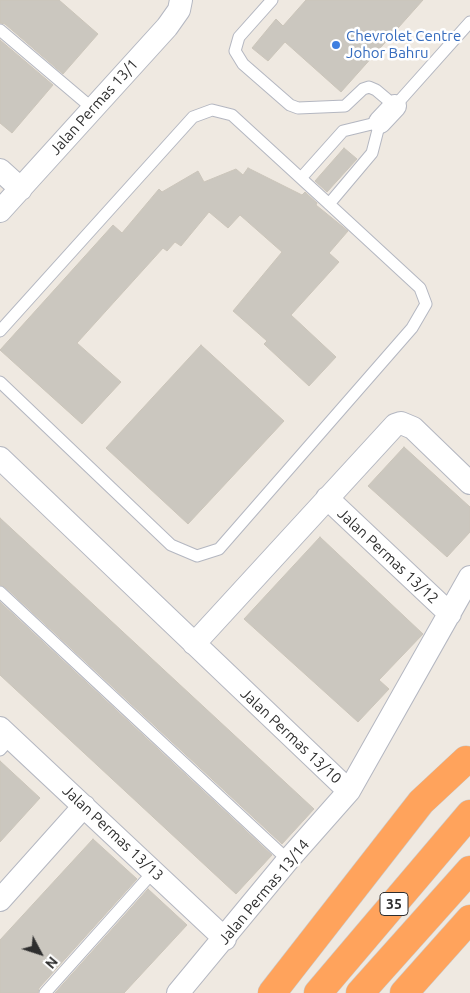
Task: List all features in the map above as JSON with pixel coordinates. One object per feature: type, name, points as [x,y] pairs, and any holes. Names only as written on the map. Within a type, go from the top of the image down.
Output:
[{"type":"highway","points":[[272,993],[421,802],[468,757]]},
{"type":"highway","points":[[296,993],[468,757]]},
{"type":"highway","name":"35","points":[[318,993],[470,814]]},
{"type":"highway","name":"35","points":[[360,993],[470,870]]},
{"type":"highway","points":[[404,993],[470,919]]},
{"type":"street","name":"Jalan Permas 13/1","points":[[0,211],[167,27],[179,10],[181,0]]},
{"type":"street","points":[[0,170],[21,189]]},
{"type":"street","points":[[194,644],[390,428],[401,423],[413,428],[470,483]]},
{"type":"street","name":"Jalan Permas 13/10","points":[[0,458],[350,790],[470,577]]},
{"type":"street","name":"Jalan Permas 13/12","points":[[327,498],[450,614]]},
{"type":"street","name":"Jalan Permas 13/13","points":[[4,739],[84,806],[225,939]]},
{"type":"street","name":"Jalan Permas 13/14","points":[[178,993],[225,939],[288,860],[350,790]]},
{"type":"street","points":[[0,900],[84,806]]},
{"type":"lane","points":[[272,0],[240,36],[235,51],[243,64],[290,105],[298,108],[345,106],[363,89],[369,87],[376,90],[387,114]]},
{"type":"lane","points":[[329,204],[372,153],[387,114],[470,22]]},
{"type":"lane","points":[[0,30],[92,108]]},
{"type":"lane","points":[[0,331],[193,117],[212,110],[232,115],[420,288],[426,304],[412,328],[219,549],[197,556],[171,545],[0,382]]},
{"type":"lane","points":[[301,178],[343,131],[387,114]]},
{"type":"lane","points":[[0,592],[288,860]]},
{"type":"lane","points":[[45,993],[154,871]]},
{"type":"building","points":[[0,0],[59,0],[98,34],[63,74],[5,24],[0,23]]},
{"type":"building","name":"Chevrolet Centre Johor Bahru","points":[[306,0],[423,0],[341,92],[285,42],[268,61],[252,48],[276,19],[283,26]]},
{"type":"building","points":[[0,40],[53,85],[12,133],[0,123]]},
{"type":"building","points":[[344,148],[357,159],[327,192],[315,181]]},
{"type":"building","points":[[248,168],[302,195],[305,192],[317,203],[316,205],[348,231],[329,253],[339,262],[291,315],[336,357],[309,386],[264,344],[267,341],[233,311],[282,252],[240,215],[228,228],[209,212],[181,246],[175,242],[167,251],[163,248],[77,343],[121,382],[82,424],[0,350],[113,225],[122,233],[159,189],[162,192],[198,171],[204,182],[236,169],[243,175]]},
{"type":"building","points":[[201,345],[284,421],[188,524],[106,448]]},
{"type":"building","points":[[404,447],[470,507],[470,532],[447,557],[368,486]]},
{"type":"building","points":[[0,518],[314,809],[282,844],[5,587],[0,585]]},
{"type":"building","points":[[320,537],[423,634],[379,680],[389,689],[358,722],[244,619]]},
{"type":"building","points":[[0,602],[272,855],[236,894],[0,675]]},
{"type":"building","points":[[0,761],[40,798],[0,842]]},
{"type":"building","points":[[93,839],[137,879],[39,988],[38,993],[0,993],[0,940]]},
{"type":"building","points":[[148,889],[187,925],[124,993],[55,993]]},
{"type":"place","name":"Chevrolet Centre Johor Bahru","points":[[336,45]]}]
